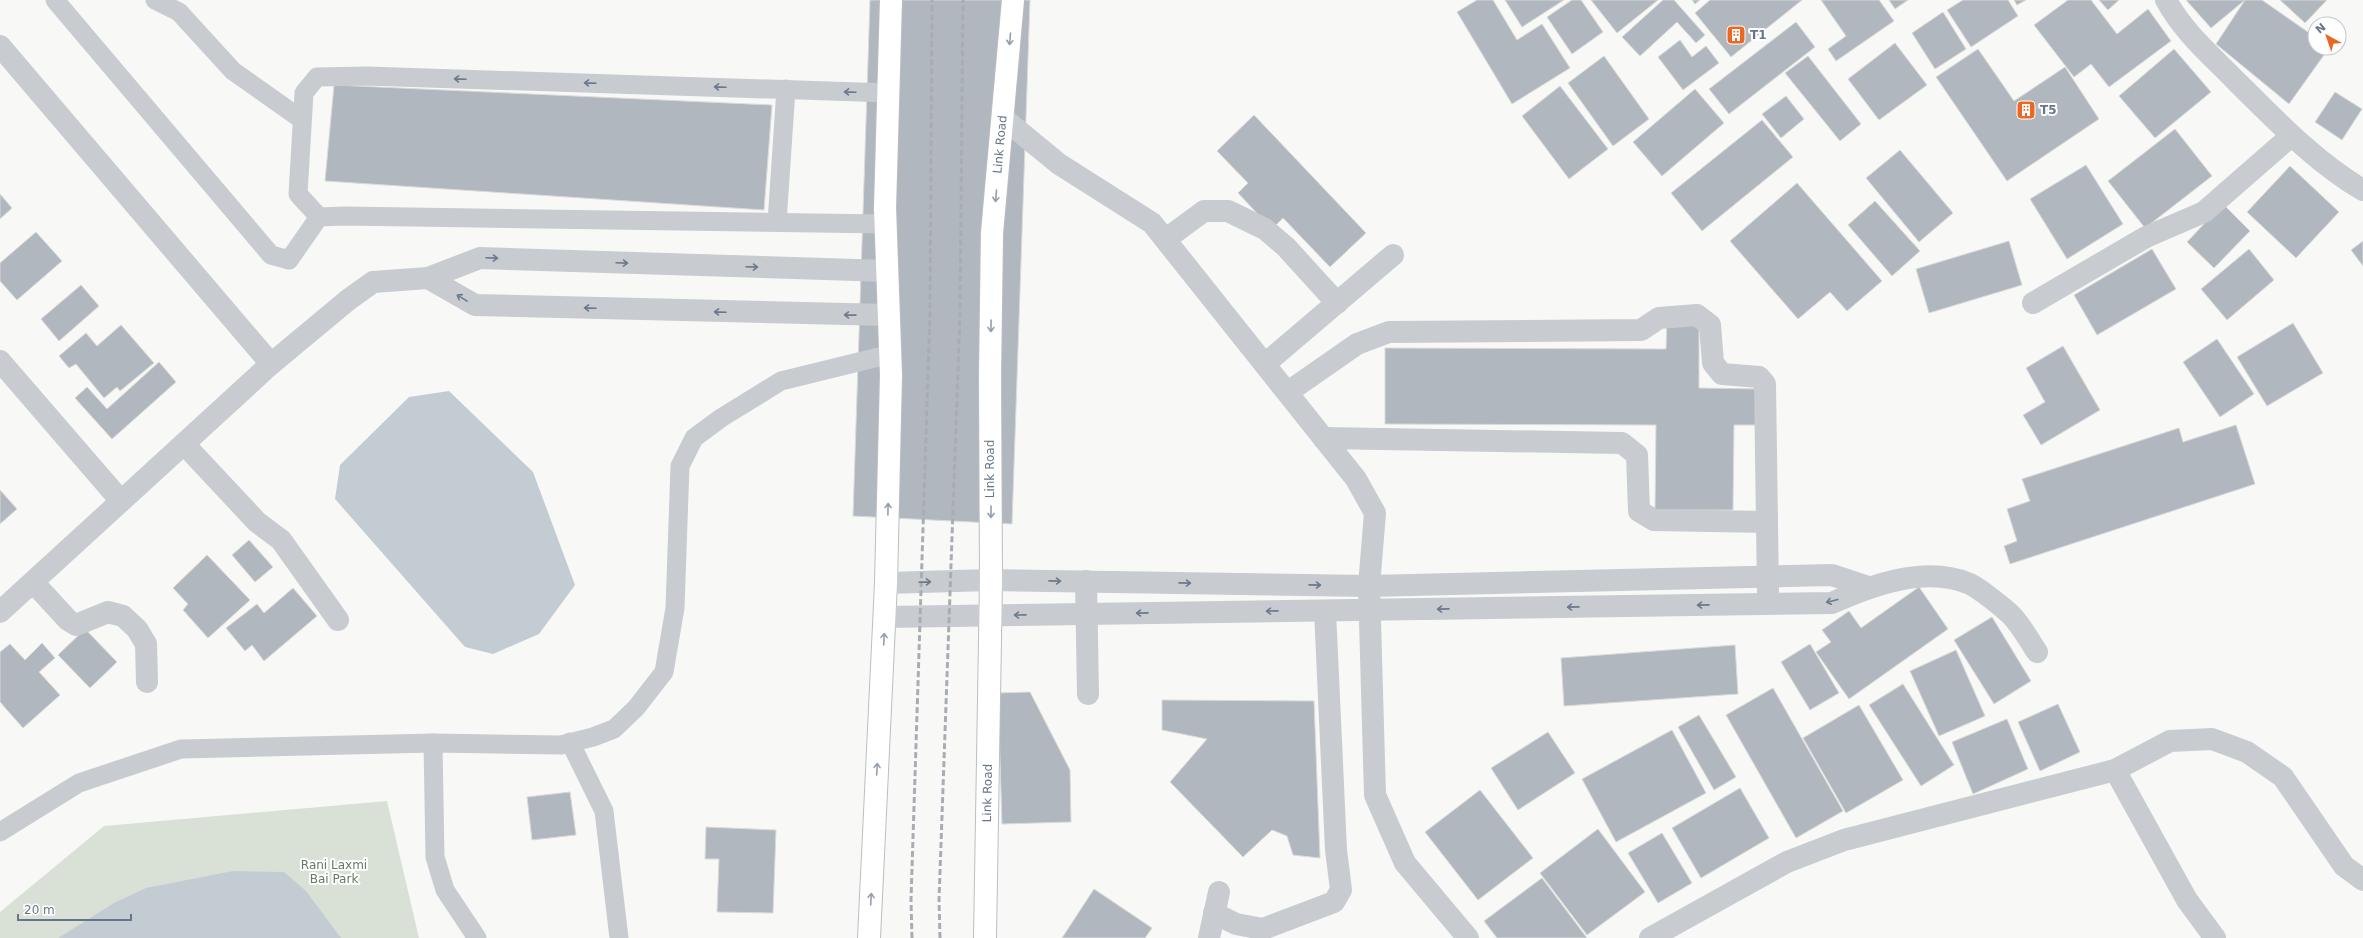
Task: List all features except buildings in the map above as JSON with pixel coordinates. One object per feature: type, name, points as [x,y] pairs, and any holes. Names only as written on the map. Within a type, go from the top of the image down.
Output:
[{"type":"main road","points":[[869,938],[886,583],[890,354],[886,224],[891,0]]},
{"type":"main road","name":"Link Road","points":[[985,938],[991,615],[990,376],[992,241],[1013,0]]},
{"type":"street","points":[[2166,0],[2186,31],[2291,136],[2340,177],[2363,190]]},
{"type":"street","points":[[0,46],[271,364]]},
{"type":"street","points":[[1003,118],[1059,164],[1152,223],[1356,479],[1375,513],[1369,586],[1375,795],[1405,863],[1468,938]]},
{"type":"street","points":[[2033,303],[2146,237],[2204,212],[2252,172],[2291,136]]},
{"type":"street","points":[[1166,239],[1204,211],[1228,211],[1265,229],[1286,247],[1337,303]]},
{"type":"street","points":[[1265,364],[1393,255]]},
{"type":"street","points":[[0,612],[271,364],[348,300],[373,282],[428,278],[480,258],[887,271]]},
{"type":"street","points":[[428,278],[475,305],[889,315]]},
{"type":"street","points":[[1288,392],[1357,344],[1389,332],[1641,330],[1659,318],[1697,315],[1710,325],[1713,363],[1722,374],[1759,377],[1765,384],[1768,578],[1767,604]]},
{"type":"street","points":[[0,361],[121,501]]},
{"type":"street","points":[[1323,438],[1622,443],[1637,455],[1640,511],[1654,520],[1767,522]]},
{"type":"street","points":[[184,444],[257,522],[281,540],[338,620]]},
{"type":"street","points":[[886,583],[991,580],[1369,586],[1768,578],[1832,575],[1868,587]]},
{"type":"street","points":[[885,617],[1832,603],[1868,587],[1909,578],[1938,577],[1970,584],[2010,613],[2037,652]]},
{"type":"street","points":[[1086,581],[1088,694]]},
{"type":"street","points":[[1595,581],[1596,606]]},
{"type":"street","points":[[33,582],[68,620],[76,625],[108,612],[123,616],[137,629],[146,644],[147,682]]},
{"type":"street","points":[[1209,938],[1216,902],[1236,924],[1263,929],[1334,902],[1341,890],[1336,850],[1325,610]]},
{"type":"street","points":[[1650,938],[1787,862],[1844,840],[2115,770],[2170,742],[2212,739],[2247,752],[2283,777],[2344,866],[2363,880]]},
{"type":"street","points":[[2115,770],[2188,900],[2215,938]]},
{"type":"lane","points":[[55,0],[271,255],[289,260],[319,217]]},
{"type":"lane","points":[[155,0],[179,12],[233,71],[301,119]]},
{"type":"lane","points":[[886,224],[345,216],[319,217],[298,194],[301,119],[304,93],[317,77],[367,76],[888,93]]},
{"type":"lane","points":[[777,222],[786,89]]},
{"type":"lane","points":[[0,832],[79,783],[181,749],[433,743],[561,745],[593,737],[614,729],[636,708],[664,672],[675,608],[680,466],[694,438],[721,418],[781,381],[890,354]]},
{"type":"lane","points":[[570,742],[604,810],[618,938]]},
{"type":"lane","points":[[433,743],[435,857],[445,890],[477,938]]},
{"type":"green space","name":"Rani Laxmi Bai Park","points":[[387,801],[419,938],[0,938],[0,912],[104,826]]},
{"type":"shaded area","points":[[449,391],[533,472],[575,585],[539,634],[493,654],[465,647],[335,499],[340,465],[409,397]]},
{"type":"shaded area","points":[[233,871],[284,872],[306,891],[341,938],[58,938],[114,903],[146,888]]},
{"type":"railway","points":[[912,938],[911,900],[930,312],[932,0]]},
{"type":"railway","points":[[940,938],[939,900],[960,314],[963,0]]},
{"type":"place","name":"T1","points":[[1736,35]]},
{"type":"place","name":"T5","points":[[2026,110]]}]
